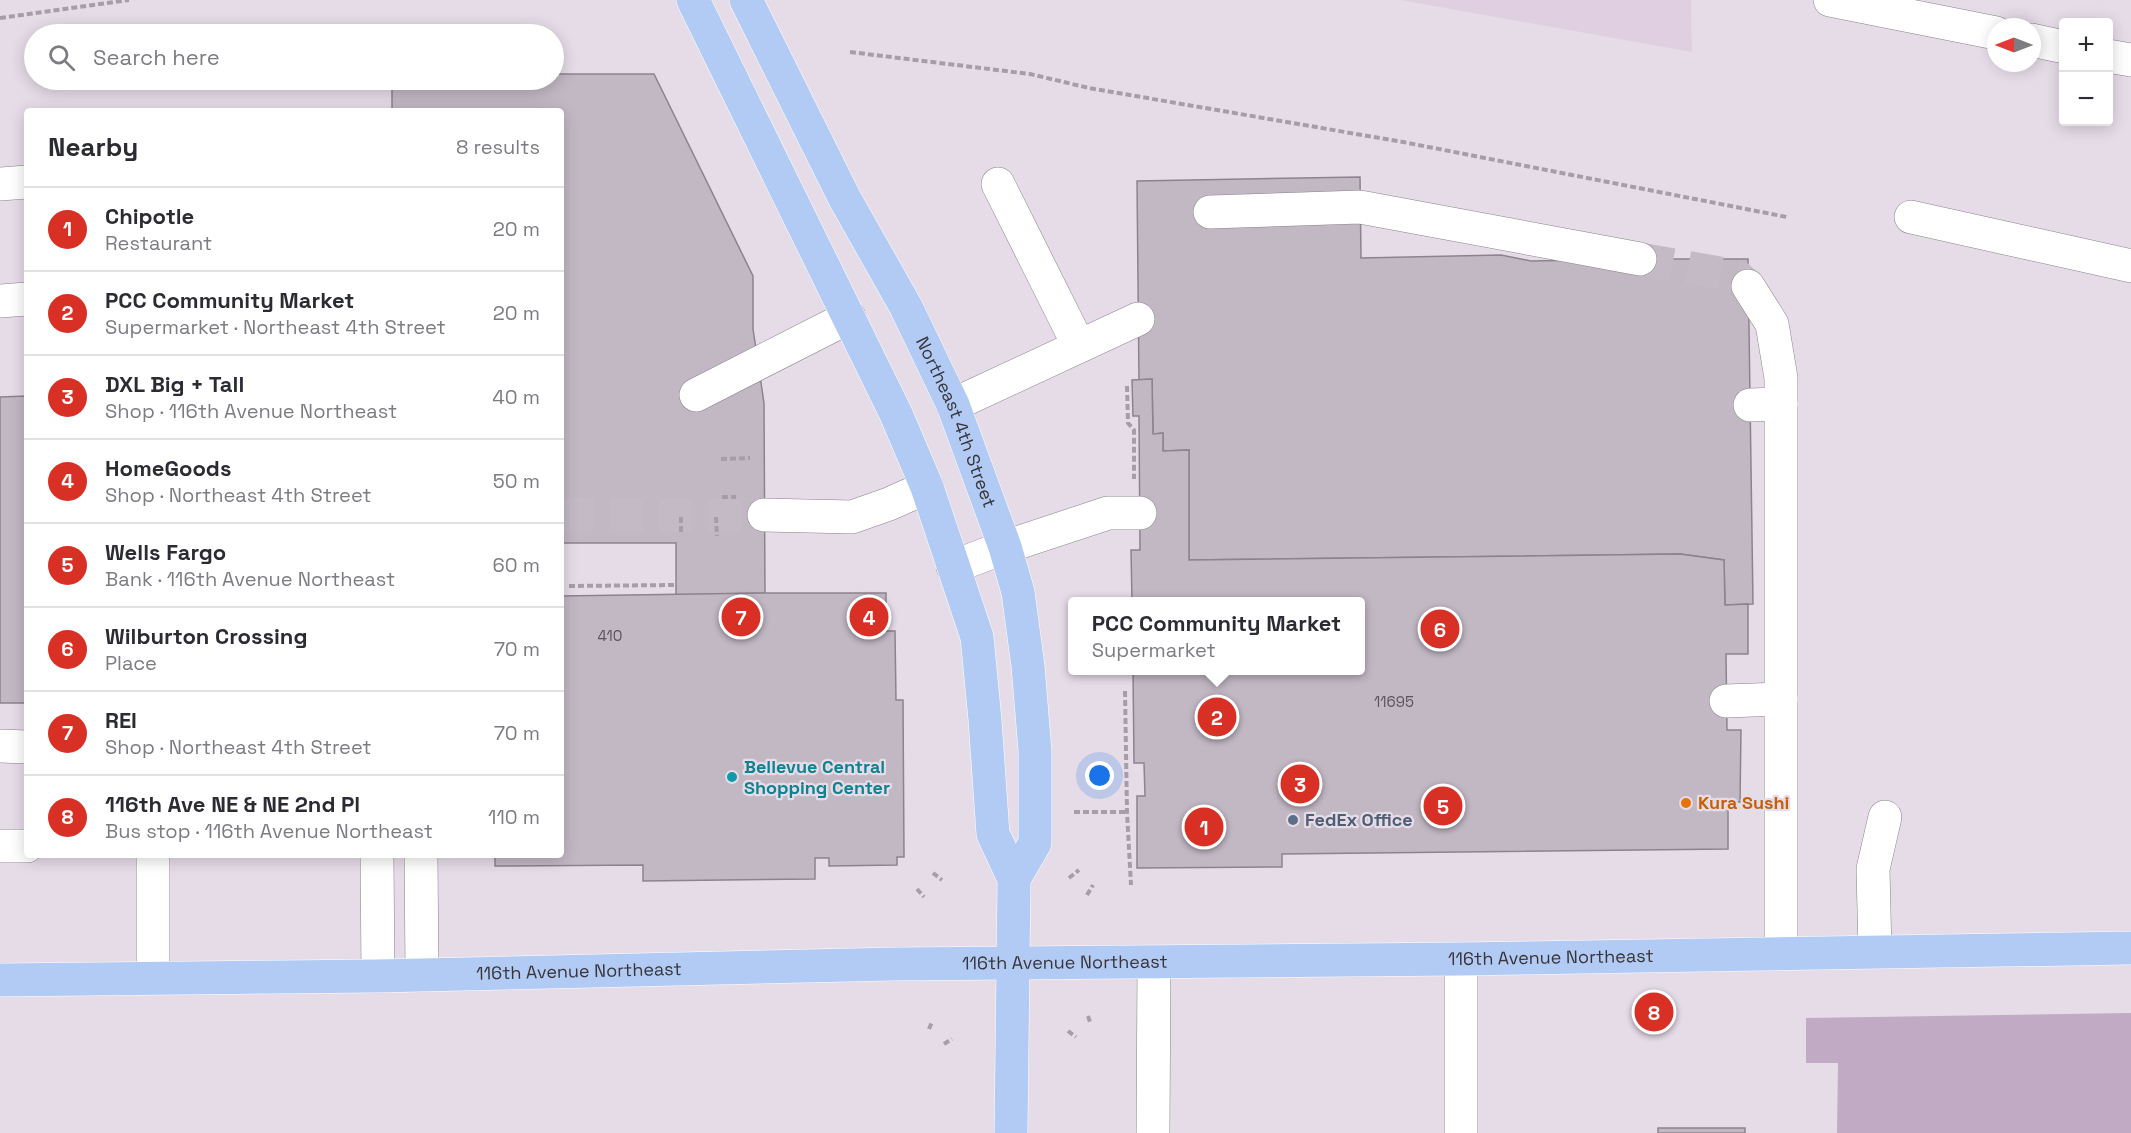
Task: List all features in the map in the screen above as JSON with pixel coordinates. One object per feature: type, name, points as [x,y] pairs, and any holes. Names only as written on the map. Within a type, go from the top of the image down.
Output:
[{"type":"main road","points":[[693,0],[896,414],[927,487],[977,637],[986,720],[993,834],[1014,879],[1011,1133]]},
{"type":"main road","name":"Northeast 4th Street","points":[[746,0],[844,199],[906,307],[953,405],[1005,546],[1017,592],[1028,666],[1035,751],[1035,843],[1014,879]]},
{"type":"main road","name":"116th Avenue Northeast","points":[[0,980],[2131,948]]},
{"type":"street","points":[[1830,0],[1987,31]]},
{"type":"street","points":[[2041,42],[2059,46]]},
{"type":"street","points":[[2113,57],[2131,60]]},
{"type":"street","points":[[0,184],[24,182]]},
{"type":"street","points":[[998,184],[1079,346]]},
{"type":"street","points":[[1210,212],[1360,207],[1640,259]]},
{"type":"street","points":[[1911,217],[2131,266]]},
{"type":"street","points":[[1748,286],[1772,324],[1781,378],[1766,404],[1781,699],[1781,953]]},
{"type":"street","points":[[0,301],[24,299]]},
{"type":"street","points":[[696,395],[849,317]]},
{"type":"street","points":[[953,405],[1138,319]]},
{"type":"street","points":[[764,515],[852,518],[927,487]]},
{"type":"street","points":[[953,567],[1005,546],[1108,513],[1137,498]]},
{"type":"street","points":[[1726,701],[1781,699]]},
{"type":"street","points":[[0,747],[24,747]]},
{"type":"street","points":[[1875,952],[1873,869],[1886,817]]},
{"type":"street","points":[[0,846],[24,846]]},
{"type":"street","points":[[153,858],[153,978]]},
{"type":"street","points":[[377,858],[378,976]]},
{"type":"street","points":[[421,858],[422,974]]},
{"type":"street","points":[[1461,959],[1461,1133]]},
{"type":"street","points":[[1153,1133],[1154,962]]},
{"type":"path","points":[[0,18],[129,0]]},
{"type":"path","points":[[850,52],[1030,74],[1089,88],[1403,142],[1787,217]]},
{"type":"path","points":[[1127,386],[1128,423],[1134,430],[1137,498]]},
{"type":"path","points":[[721,459],[750,458]]},
{"type":"path","points":[[681,518],[681,535]]},
{"type":"path","points":[[716,518],[717,536]]},
{"type":"path","points":[[569,586],[676,585]]},
{"type":"path","points":[[1125,691],[1131,885]]},
{"type":"path","points":[[1074,812],[1127,812]]},
{"type":"path","points":[[1069,878],[1079,870]]},
{"type":"path","points":[[933,873],[942,880]]},
{"type":"path","points":[[1087,895],[1093,885]]},
{"type":"path","points":[[917,889],[924,897]]},
{"type":"path","points":[[1088,1016],[1090,1022]]},
{"type":"path","points":[[929,1029],[932,1022]]},
{"type":"path","points":[[1068,1031],[1076,1037]]},
{"type":"path","points":[[944,1044],[952,1039]]},
{"type":"shaded area","points":[[1400,0],[1691,0],[1692,52]]},
{"type":"shaded area","points":[[2131,1013],[2131,1133],[1837,1133],[1838,1063],[1806,1063],[1806,1018]]},
{"type":"building","points":[[564,74],[654,74],[753,276],[753,329],[764,403],[765,593],[676,595],[676,543],[564,543],[564,108],[392,108],[392,90],[564,90]]},
{"type":"building","points":[[1360,177],[1361,258],[1501,255],[1531,261],[1748,259],[1753,604],[1725,605],[1724,560],[1680,554],[1189,560],[1189,450],[1163,451],[1163,433],[1153,434],[1152,379],[1139,380],[1137,181]]},
{"type":"building","points":[[1152,379],[1153,434],[1163,433],[1163,451],[1189,450],[1189,560],[1680,554],[1724,560],[1725,605],[1748,604],[1748,654],[1726,654],[1727,730],[1741,730],[1740,802],[1728,802],[1728,849],[1282,854],[1282,867],[1137,868],[1137,796],[1145,796],[1144,763],[1134,763],[1133,675],[1365,675],[1365,597],[1132,597],[1131,550],[1140,550],[1139,416],[1133,416],[1132,380]]},
{"type":"building","points":[[24,396],[24,703],[0,703],[0,397]]},
{"type":"building","name":"Bellevue Central Shopping Center","points":[[886,593],[886,631],[895,631],[896,700],[903,700],[904,857],[897,857],[897,865],[829,866],[829,858],[815,858],[815,879],[643,881],[643,865],[495,866],[495,858],[564,858],[564,596]]},
{"type":"building","points":[[1658,1128],[1745,1128],[1745,1133],[1658,1133]]},
{"type":"tunnel","points":[[1640,259],[1737,276],[1748,286]]},
{"type":"tunnel","points":[[564,515],[764,515]]},
{"type":"place","name":"REI","points":[[741,617]]},
{"type":"place","name":"HomeGoods","points":[[869,617]]},
{"type":"place","name":"Wilburton Crossing","points":[[1440,629]]},
{"type":"place","name":"PCC Community Market","points":[[1217,717]]},
{"type":"place","name":"Bellevue Central Shopping Center","points":[[732,777]]},
{"type":"place","name":"DXL Big + Tall","points":[[1300,784]]},
{"type":"place","name":"Kura Sushi","points":[[1686,803]]},
{"type":"place","name":"Wells Fargo","points":[[1443,806]]},
{"type":"place","name":"FedEx Office","points":[[1293,820]]},
{"type":"place","name":"Chipotle","points":[[1204,827]]},
{"type":"place","name":"116th Ave NE & NE 2nd Pl","points":[[1654,1012]]}]
